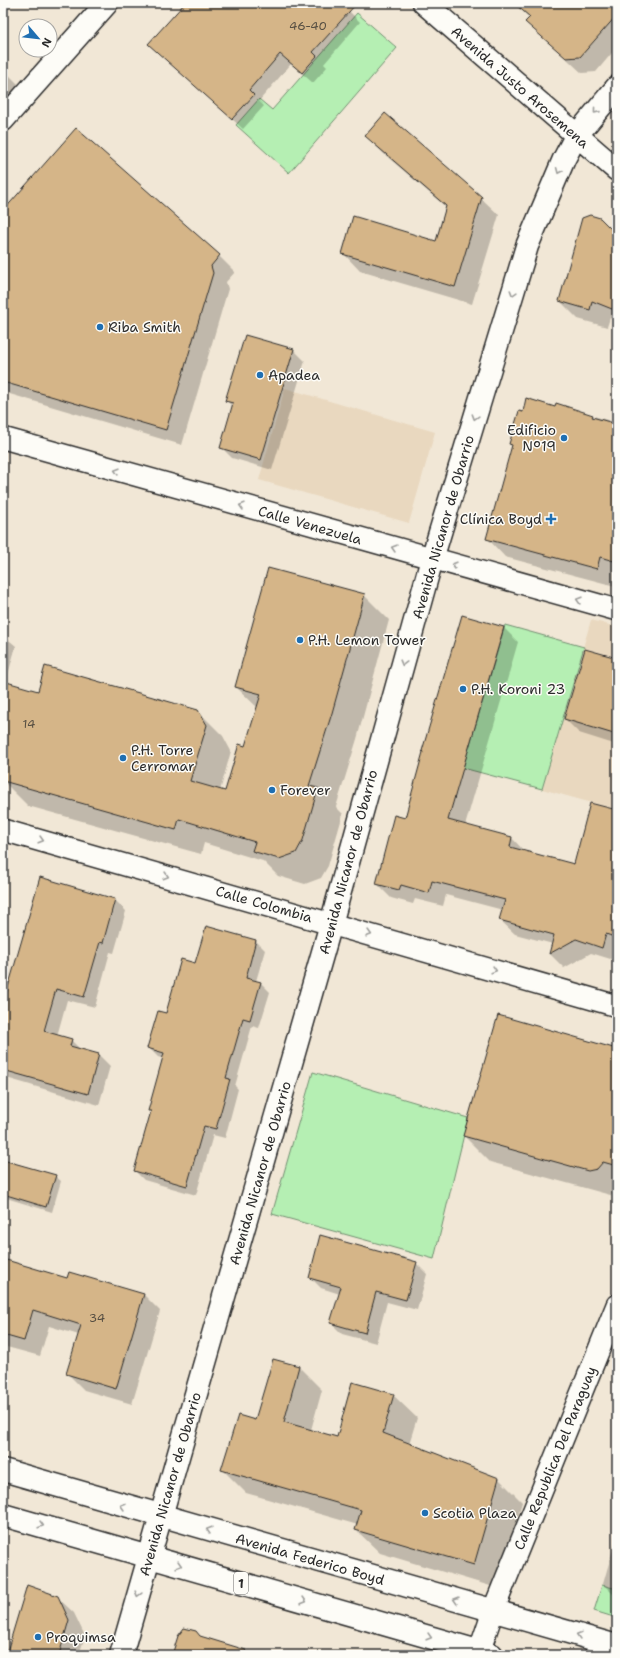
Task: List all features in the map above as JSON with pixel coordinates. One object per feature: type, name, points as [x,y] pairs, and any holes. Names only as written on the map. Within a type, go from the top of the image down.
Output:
[{"type":"main road","points":[[3,120],[107,3]]},
{"type":"main road","name":"Avenida Justo Arosemena","points":[[424,3],[617,170]]},
{"type":"main road","name":"Avenida Nicanor de Obarrio","points":[[121,1655],[331,924],[432,559],[527,246],[564,159],[576,136],[617,87]]},
{"type":"main road","name":"Avenida Federico Boyd","points":[[3,1470],[617,1646]]},
{"type":"main road","name":"1","points":[[3,1515],[484,1654]]},
{"type":"street","name":"Calle Venezuela","points":[[3,438],[617,610]]},
{"type":"street","name":"Calle Colombia","points":[[3,830],[617,1006]]},
{"type":"street","name":"Calle Republica Del Paraguay","points":[[484,1654],[493,1611],[617,1306]]},
{"type":"shaded area","points":[[285,388],[435,432],[409,523],[259,480]]},
{"type":"shaded area","points":[[591,620],[617,627],[617,810],[542,789]]},
{"type":"green space","points":[[357,13],[397,48],[289,173],[236,125],[259,99],[272,110]]},
{"type":"green space","points":[[505,625],[584,647],[542,789],[463,768]]},
{"type":"green space","points":[[313,1072],[468,1118],[434,1259],[272,1214]]},
{"type":"green space","points":[[602,1585],[617,1589],[617,1618],[594,1611]]},
{"type":"building","points":[[185,3],[357,3],[313,52],[317,56],[302,73],[280,54],[249,90],[254,95],[232,119],[148,44]]},
{"type":"building","points":[[514,3],[617,3],[617,15],[580,57],[566,58],[525,22],[530,17]]},
{"type":"building","points":[[385,113],[482,197],[455,287],[342,254],[353,216],[436,241],[446,206],[365,136]]},
{"type":"building","name":"Riba Smith","points":[[76,128],[220,255],[211,266],[213,273],[166,430],[3,382],[3,211]]},
{"type":"building","points":[[590,215],[600,218],[617,235],[617,311],[592,301],[590,310],[559,301],[582,218]]},
{"type":"building","name":"Apadea","points":[[245,335],[294,349],[261,460],[220,448],[233,403],[225,401]]},
{"type":"building","points":[[526,398],[555,407],[556,403],[593,415],[592,417],[617,424],[617,562],[600,557],[597,569],[486,539],[512,445],[509,444],[519,411],[523,412]]},
{"type":"building","points":[[268,568],[365,594],[332,713],[309,786],[318,788],[303,840],[296,853],[279,859],[252,851],[255,842],[179,819],[176,830],[3,781],[3,774],[8,758],[3,757],[3,681],[38,691],[45,666],[198,710],[207,725],[190,781],[225,791],[239,744],[245,746],[261,694],[235,687]]},
{"type":"building","points":[[462,615],[504,627],[448,820],[512,837],[510,847],[574,864],[590,803],[617,810],[617,938],[606,934],[602,948],[576,939],[549,954],[554,935],[499,920],[505,900],[432,881],[429,893],[401,885],[399,890],[376,884],[394,815],[405,818],[423,752],[422,751]]},
{"type":"building","points":[[585,649],[617,658],[617,735],[564,719]]},
{"type":"building","points":[[40,877],[115,899],[103,943],[100,942],[84,997],[56,989],[44,1031],[72,1039],[70,1046],[99,1054],[88,1094],[3,1070],[3,1005]]},
{"type":"building","points":[[206,926],[256,940],[246,978],[261,982],[250,1020],[243,1018],[226,1078],[230,1079],[216,1129],[204,1126],[187,1186],[134,1171],[151,1111],[148,1111],[164,1053],[147,1048],[158,1011],[166,1013],[181,959],[195,963]]},
{"type":"building","points":[[498,1015],[617,1049],[617,1166],[603,1162],[597,1169],[588,1171],[463,1136]]},
{"type":"building","points":[[3,1160],[56,1175],[46,1207],[3,1194]]},
{"type":"building","points":[[320,1235],[417,1262],[406,1300],[376,1292],[365,1333],[330,1323],[341,1287],[309,1278]]},
{"type":"building","points":[[3,1259],[67,1278],[69,1272],[144,1294],[116,1389],[66,1374],[81,1325],[33,1310],[24,1341],[3,1335]]},
{"type":"building","points":[[273,1359],[299,1366],[284,1422],[337,1437],[352,1382],[394,1394],[383,1433],[499,1478],[474,1565],[355,1530],[361,1510],[221,1470],[238,1415],[255,1420]]},
{"type":"building","name":"Proquimsa","points":[[27,1585],[58,1596],[69,1620],[59,1655],[6,1655]]},
{"type":"building","points":[[184,1628],[196,1631],[200,1636],[246,1650],[245,1655],[172,1655],[178,1636]]},
{"type":"place","name":"Riba Smith","points":[[100,327]]},
{"type":"place","name":"Apadea","points":[[260,375]]},
{"type":"place","name":"Edificio N°19","points":[[564,438]]},
{"type":"place","name":"Clínica Boyd","points":[[551,519]]},
{"type":"place","name":"P.H. Lemon Tower","points":[[300,640]]},
{"type":"place","name":"P.H. Koroni 23","points":[[463,689]]},
{"type":"place","name":"P.H. Torre Cerromar","points":[[123,758]]},
{"type":"place","name":"Forever","points":[[272,790]]},
{"type":"place","name":"Scotia Plaza","points":[[425,1513]]},
{"type":"place","name":"Proquimsa","points":[[38,1637]]}]
